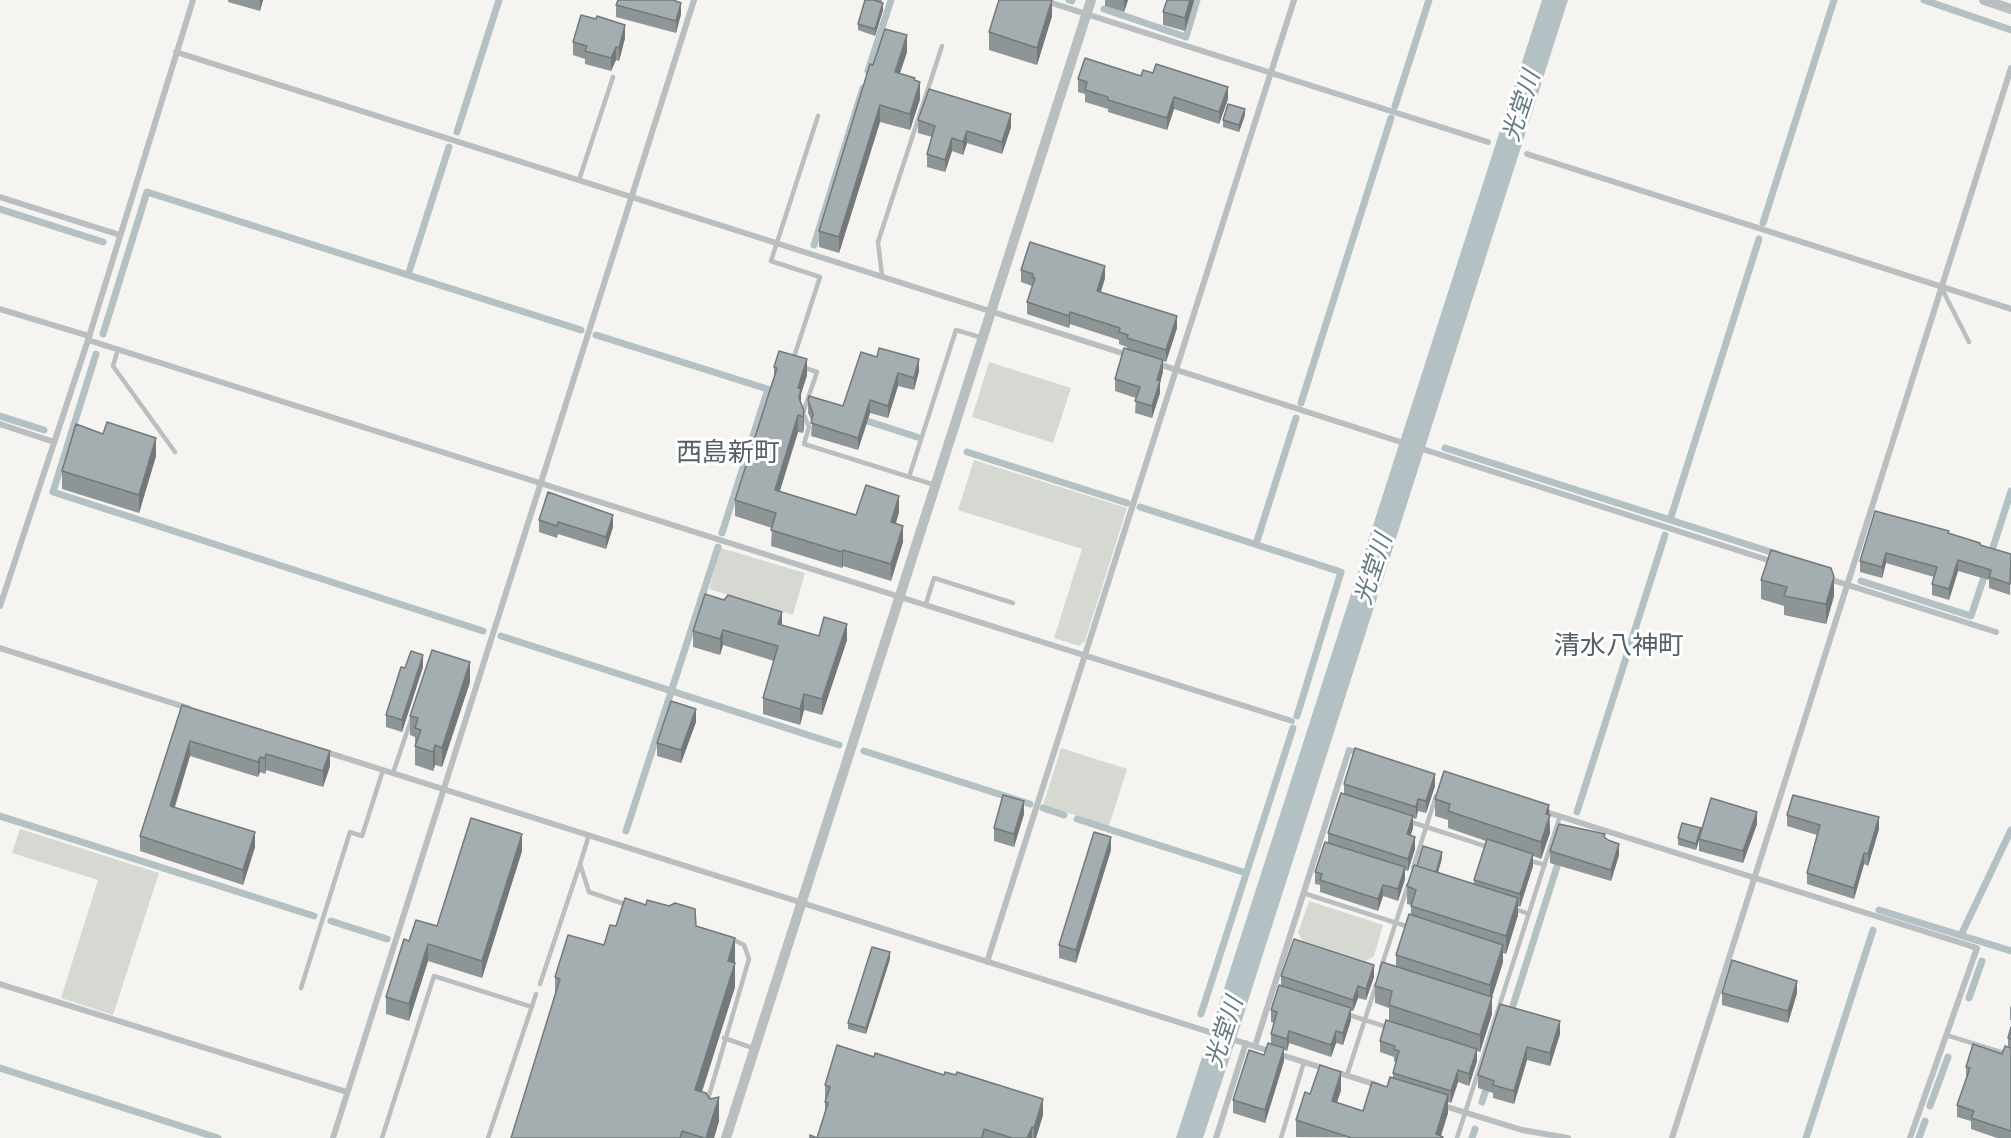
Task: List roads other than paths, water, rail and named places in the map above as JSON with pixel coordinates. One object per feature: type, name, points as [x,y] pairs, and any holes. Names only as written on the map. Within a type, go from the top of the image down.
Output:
[{"type":"street","points":[[0,606],[88,338],[193,0]]},
{"type":"street","points":[[333,1138],[694,0]]},
{"type":"street","points":[[1042,0],[1488,142]]},
{"type":"street","points":[[726,1138],[1091,0]]},
{"type":"street","points":[[987,962],[1294,0]]},
{"type":"street","points":[[1984,0],[2011,9]]},
{"type":"street","points":[[177,52],[1132,356]]},
{"type":"street","points":[[1672,1138],[2011,68]]},
{"type":"street","points":[[1527,154],[2011,309]]},
{"type":"street","points":[[0,197],[120,235]]},
{"type":"street","points":[[0,309],[118,350],[926,604],[1292,722]]},
{"type":"street","points":[[1143,359],[1779,563]]},
{"type":"street","points":[[0,424],[54,442]]},
{"type":"street","points":[[1824,578],[1996,632]]},
{"type":"street","points":[[0,648],[199,711]]},
{"type":"street","points":[[318,749],[1390,1089]]},
{"type":"street","points":[[1255,1046],[1349,750],[1369,757]]},
{"type":"street","points":[[1539,810],[1977,948],[1910,1138]]},
{"type":"street","points":[[0,984],[347,1092]]},
{"type":"street","points":[[1215,1138],[1246,1043]]},
{"type":"street","points":[[1433,1103],[1522,1130],[1568,1138]]},
{"type":"lane","points":[[882,276],[878,242],[942,46]]},
{"type":"lane","points":[[579,180],[613,77]]},
{"type":"lane","points":[[818,116],[771,261],[820,276],[792,363],[817,372],[803,413],[809,427],[804,444],[936,485]]},
{"type":"lane","points":[[1941,287],[1969,342]]},
{"type":"lane","points":[[909,477],[956,330],[983,338]]},
{"type":"lane","points":[[118,350],[113,366],[175,452]]},
{"type":"lane","points":[[926,604],[934,578],[1012,603]]},
{"type":"lane","points":[[393,773],[416,705]]},
{"type":"lane","points":[[301,987],[350,832],[362,836],[383,770]]},
{"type":"lane","points":[[1380,972],[1438,789]]},
{"type":"lane","points":[[1334,798],[1344,801]]},
{"type":"lane","points":[[1457,1138],[1560,816]]},
{"type":"lane","points":[[1406,821],[1491,848]]},
{"type":"lane","points":[[540,984],[590,836]]},
{"type":"lane","points":[[1318,847],[1328,850]]},
{"type":"lane","points":[[1523,858],[1545,865]]},
{"type":"lane","points":[[580,864],[589,892],[634,908]]},
{"type":"lane","points":[[1303,893],[1417,930]]},
{"type":"lane","points":[[1508,907],[1529,914]]},
{"type":"lane","points":[[709,1106],[707,1094],[749,959],[744,945],[723,936]]},
{"type":"lane","points":[[1287,943],[1298,946]]},
{"type":"lane","points":[[1503,957],[1514,961]]},
{"type":"lane","points":[[1370,969],[1391,975]]},
{"type":"lane","points":[[382,1138],[434,976],[532,1007]]},
{"type":"lane","points":[[1347,1076],[1377,982]]},
{"type":"lane","points":[[1272,990],[1282,994]]},
{"type":"lane","points":[[488,1138],[536,994]]},
{"type":"lane","points":[[1487,1006],[1498,1010]]},
{"type":"lane","points":[[1344,1013],[1397,1030]]},
{"type":"lane","points":[[1946,1035],[2011,1055]]},
{"type":"lane","points":[[724,1038],[755,1048]]},
{"type":"lane","points":[[1472,1054],[1483,1058]]},
{"type":"lane","points":[[1281,1138],[1304,1062]]},
{"type":"water","name":"光堂川","points":[[1542,0],[1568,0],[1234,1045],[1203,1138],[1176,1138]]},
{"type":"waterway","points":[[457,132],[499,0]]},
{"type":"waterway","points":[[868,71],[891,0]]},
{"type":"waterway","points":[[1104,9],[1186,37],[1197,0]]},
{"type":"waterway","points":[[1395,106],[1429,0]]},
{"type":"waterway","points":[[1763,223],[1834,0]]},
{"type":"waterway","points":[[1924,0],[2011,30]]},
{"type":"waterway","points":[[814,245],[863,88]]},
{"type":"waterway","points":[[1301,403],[1391,118]]},
{"type":"waterway","points":[[408,275],[449,147]]},
{"type":"waterway","points":[[103,334],[147,192],[581,330]]},
{"type":"waterway","points":[[0,209],[103,242]]},
{"type":"waterway","points":[[1670,520],[1759,239]]},
{"type":"waterway","points":[[596,335],[777,392]]},
{"type":"waterway","points":[[96,354],[53,492],[483,631]]},
{"type":"waterway","points":[[722,533],[768,389]]},
{"type":"waterway","points":[[0,416],[44,430]]},
{"type":"waterway","points":[[1256,544],[1296,418]]},
{"type":"waterway","points":[[861,419],[917,437]]},
{"type":"waterway","points":[[1445,448],[1777,554]]},
{"type":"waterway","points":[[967,452],[1127,503]]},
{"type":"waterway","points":[[1990,557],[2011,491]]},
{"type":"waterway","points":[[1140,507],[1341,572],[1297,716]]},
{"type":"waterway","points":[[1577,812],[1665,535]]},
{"type":"waterway","points":[[626,831],[718,547]]},
{"type":"waterway","points":[[1861,581],[1971,616],[1986,571]]},
{"type":"waterway","points":[[501,636],[839,745]]},
{"type":"waterway","points":[[1201,1014],[1293,728]]},
{"type":"waterway","points":[[864,751],[1030,804]]},
{"type":"waterway","points":[[1043,808],[1064,815]]},
{"type":"waterway","points":[[0,816],[314,916]]},
{"type":"waterway","points":[[1077,819],[1246,873]]},
{"type":"waterway","points":[[1961,935],[2011,830]]},
{"type":"waterway","points":[[1510,1015],[1560,857]]},
{"type":"waterway","points":[[1879,910],[2011,951]]},
{"type":"waterway","points":[[331,921],[387,939]]},
{"type":"waterway","points":[[1806,1138],[1873,930]]},
{"type":"waterway","points":[[1969,998],[1982,961]]},
{"type":"waterway","points":[[1930,1106],[1948,1057]]},
{"type":"waterway","points":[[0,1068],[218,1138]]},
{"type":"waterway","points":[[1482,1102],[1488,1083]]},
{"type":"waterway","points":[[1919,1138],[1925,1121]]},
{"type":"waterway","points":[[1472,1138],[1475,1129]]},
{"type":"district","name":"西島新町","points":[[728,452]]},
{"type":"district","name":"清水八神町","points":[[1619,645]]}]
